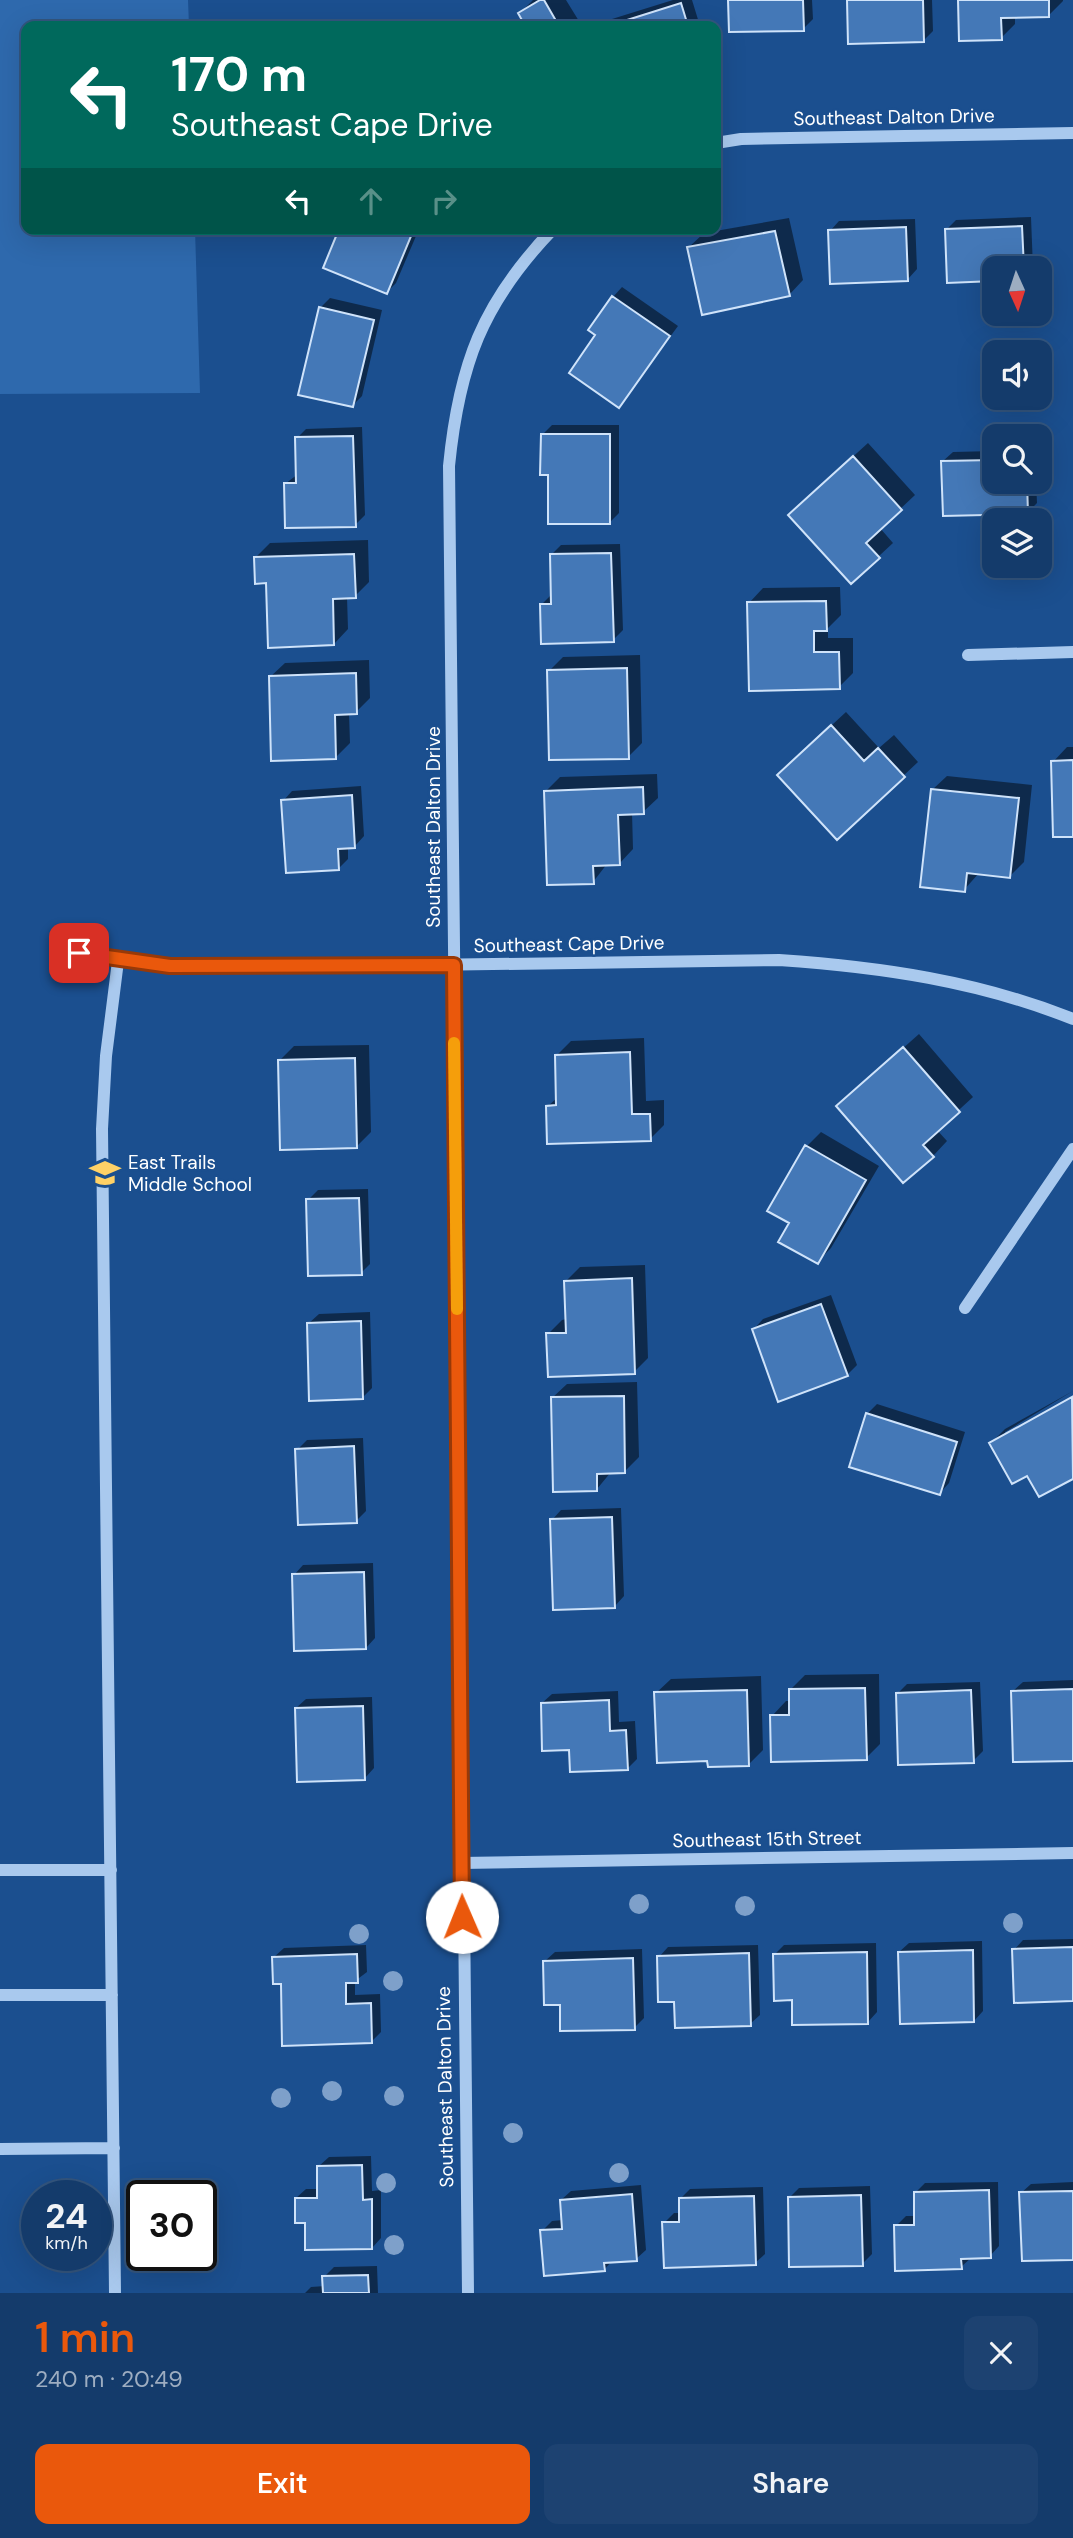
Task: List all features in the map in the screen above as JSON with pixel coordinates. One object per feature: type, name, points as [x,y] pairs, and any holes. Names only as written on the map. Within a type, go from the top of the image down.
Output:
[{"type":"street","name":"Southeast Dalton Drive","points":[[721,142],[741,139],[1073,133]]},
{"type":"street","name":"Southeast Dalton Drive","points":[[468,2293],[461,1864],[449,466],[454,410],[468,360],[489,311],[518,265],[547,235]]},
{"type":"street","points":[[968,655],[1073,652]]},
{"type":"street","name":"Southeast Cape Drive","points":[[59,949],[118,961],[222,968],[779,960],[864,966],[946,979],[1029,1001],[1073,1019]]},
{"type":"street","points":[[115,2293],[102,1129],[106,1056],[118,961]]},
{"type":"street","points":[[965,1308],[1073,1149]]},
{"type":"street","name":"Southeast 15th Street","points":[[461,1864],[1073,1853]]},
{"type":"street","points":[[0,1870],[111,1870]]},
{"type":"street","points":[[0,1995],[112,1995]]},
{"type":"street","points":[[0,2150],[114,2148]]},
{"type":"shaded area","points":[[0,0],[188,0],[189,21],[21,21],[21,235],[195,235],[200,393],[0,394]]},
{"type":"building","points":[[544,0],[556,21],[522,21],[518,13]]},
{"type":"building","points":[[728,0],[803,0],[804,31],[729,32]]},
{"type":"building","points":[[847,0],[923,0],[924,42],[848,44]]},
{"type":"building","points":[[958,0],[1049,0],[1049,17],[1001,18],[1002,40],[959,41]]},
{"type":"building","points":[[681,3],[686,21],[624,21]]},
{"type":"building","points":[[1022,226],[1023,256],[982,256],[982,282],[947,283],[945,229]]},
{"type":"building","points":[[906,227],[908,281],[830,284],[828,230]]},
{"type":"building","points":[[775,231],[790,296],[702,315],[687,247]]},
{"type":"building","points":[[337,235],[412,235],[387,294],[323,268]]},
{"type":"building","points":[[612,296],[670,336],[619,408],[569,373],[595,335],[588,330]]},
{"type":"building","points":[[319,307],[374,320],[353,407],[298,395]]},
{"type":"building","points":[[541,434],[610,434],[610,524],[548,524],[548,475],[540,475]]},
{"type":"building","points":[[353,436],[356,527],[285,528],[284,483],[296,483],[295,437]]},
{"type":"building","points":[[853,456],[902,510],[866,543],[880,558],[851,584],[788,515]]},
{"type":"building","points":[[982,460],[982,494],[1027,494],[1028,508],[982,508],[982,515],[943,516],[941,461]]},
{"type":"building","points":[[611,553],[614,642],[541,644],[540,604],[551,604],[550,554]]},
{"type":"building","points":[[354,554],[356,598],[333,599],[334,645],[268,648],[266,583],[255,584],[254,557]]},
{"type":"building","points":[[826,601],[827,631],[814,631],[814,652],[839,652],[840,689],[749,691],[747,602]]},
{"type":"building","points":[[627,668],[629,759],[549,760],[547,670]]},
{"type":"building","points":[[356,673],[357,714],[335,715],[336,759],[271,761],[269,676]]},
{"type":"building","points":[[831,725],[864,761],[878,748],[905,777],[837,840],[777,775]]},
{"type":"building","points":[[1073,760],[1073,837],[1053,837],[1051,761]]},
{"type":"building","points":[[643,787],[644,814],[618,815],[620,865],[593,866],[594,884],[547,885],[544,791]]},
{"type":"building","points":[[931,789],[1019,798],[1010,878],[967,873],[965,892],[920,887]]},
{"type":"building","points":[[352,795],[355,848],[338,849],[339,870],[286,873],[281,800]]},
{"type":"building","points":[[903,1047],[960,1112],[923,1145],[934,1157],[903,1183],[836,1106]]},
{"type":"building","points":[[630,1052],[632,1114],[650,1114],[651,1141],[547,1144],[546,1106],[556,1105],[555,1055]]},
{"type":"building","points":[[355,1058],[357,1148],[280,1150],[278,1060]]},
{"type":"building","points":[[805,1145],[866,1180],[818,1264],[778,1242],[789,1223],[767,1211]]},
{"type":"building","points":[[359,1198],[362,1275],[308,1276],[306,1199]]},
{"type":"building","points":[[632,1278],[635,1374],[548,1377],[546,1333],[566,1333],[564,1281]]},
{"type":"building","points":[[821,1304],[848,1376],[778,1402],[752,1329]]},
{"type":"building","points":[[361,1321],[363,1399],[309,1401],[307,1323]]},
{"type":"building","points":[[624,1396],[625,1473],[597,1474],[597,1491],[553,1492],[551,1397]]},
{"type":"building","points":[[1072,1397],[1073,1479],[1039,1497],[1027,1476],[1012,1484],[989,1443]]},
{"type":"building","points":[[866,1413],[957,1442],[940,1495],[849,1467]]},
{"type":"building","points":[[354,1446],[357,1523],[298,1525],[295,1449]]},
{"type":"building","points":[[612,1517],[615,1608],[553,1610],[550,1519]]},
{"type":"building","points":[[364,1572],[366,1649],[294,1651],[292,1574]]},
{"type":"building","points":[[865,1688],[867,1760],[771,1762],[770,1715],[789,1715],[789,1689]]},
{"type":"building","points":[[1073,1689],[1073,1761],[1013,1762],[1011,1691]]},
{"type":"building","points":[[747,1690],[749,1766],[708,1767],[707,1761],[657,1763],[654,1692]]},
{"type":"building","points":[[971,1690],[974,1763],[898,1765],[896,1693]]},
{"type":"building","points":[[609,1700],[610,1731],[626,1730],[628,1770],[570,1772],[569,1750],[542,1751],[541,1703]]},
{"type":"building","points":[[363,1706],[365,1780],[297,1782],[295,1708]]},
{"type":"building","points":[[1073,1947],[1073,2001],[1014,2003],[1012,1949]]},
{"type":"building","points":[[973,1950],[974,2022],[900,2024],[898,1952]]},
{"type":"building","points":[[867,1952],[868,2024],[792,2025],[792,2000],[774,2001],[773,1954]]},
{"type":"building","points":[[749,1953],[751,2026],[675,2028],[674,2002],[658,2002],[657,1956]]},
{"type":"building","points":[[357,1954],[358,1983],[346,1983],[346,2004],[371,2003],[372,2043],[282,2046],[281,1984],[273,1984],[272,1957]]},
{"type":"building","points":[[633,1958],[635,2030],[560,2031],[560,2005],[544,2005],[543,1961]]},
{"type":"building","points":[[362,2165],[363,2200],[372,2199],[372,2249],[305,2250],[305,2223],[295,2223],[295,2198],[317,2198],[317,2166]]},
{"type":"building","points":[[989,2190],[991,2258],[961,2259],[962,2269],[895,2271],[894,2225],[914,2225],[914,2192]]},
{"type":"building","points":[[1073,2191],[1073,2260],[1022,2261],[1019,2192]]},
{"type":"building","points":[[632,2194],[637,2261],[604,2263],[605,2271],[544,2276],[540,2230],[562,2229],[560,2200]]},
{"type":"building","points":[[861,2195],[863,2266],[789,2267],[788,2197]]},
{"type":"building","points":[[754,2196],[756,2265],[664,2268],[662,2222],[679,2222],[679,2198]]},
{"type":"building","points":[[368,2275],[369,2293],[323,2293],[322,2276]]},
{"type":"slow traffic","points":[[454,1043],[457,1309]]},
{"type":"place","name":"East Trails Middle School","points":[[105,1173]]},
{"type":"route","points":[[79,953],[118,961],[222,968],[454,965],[462,1917]]}]
